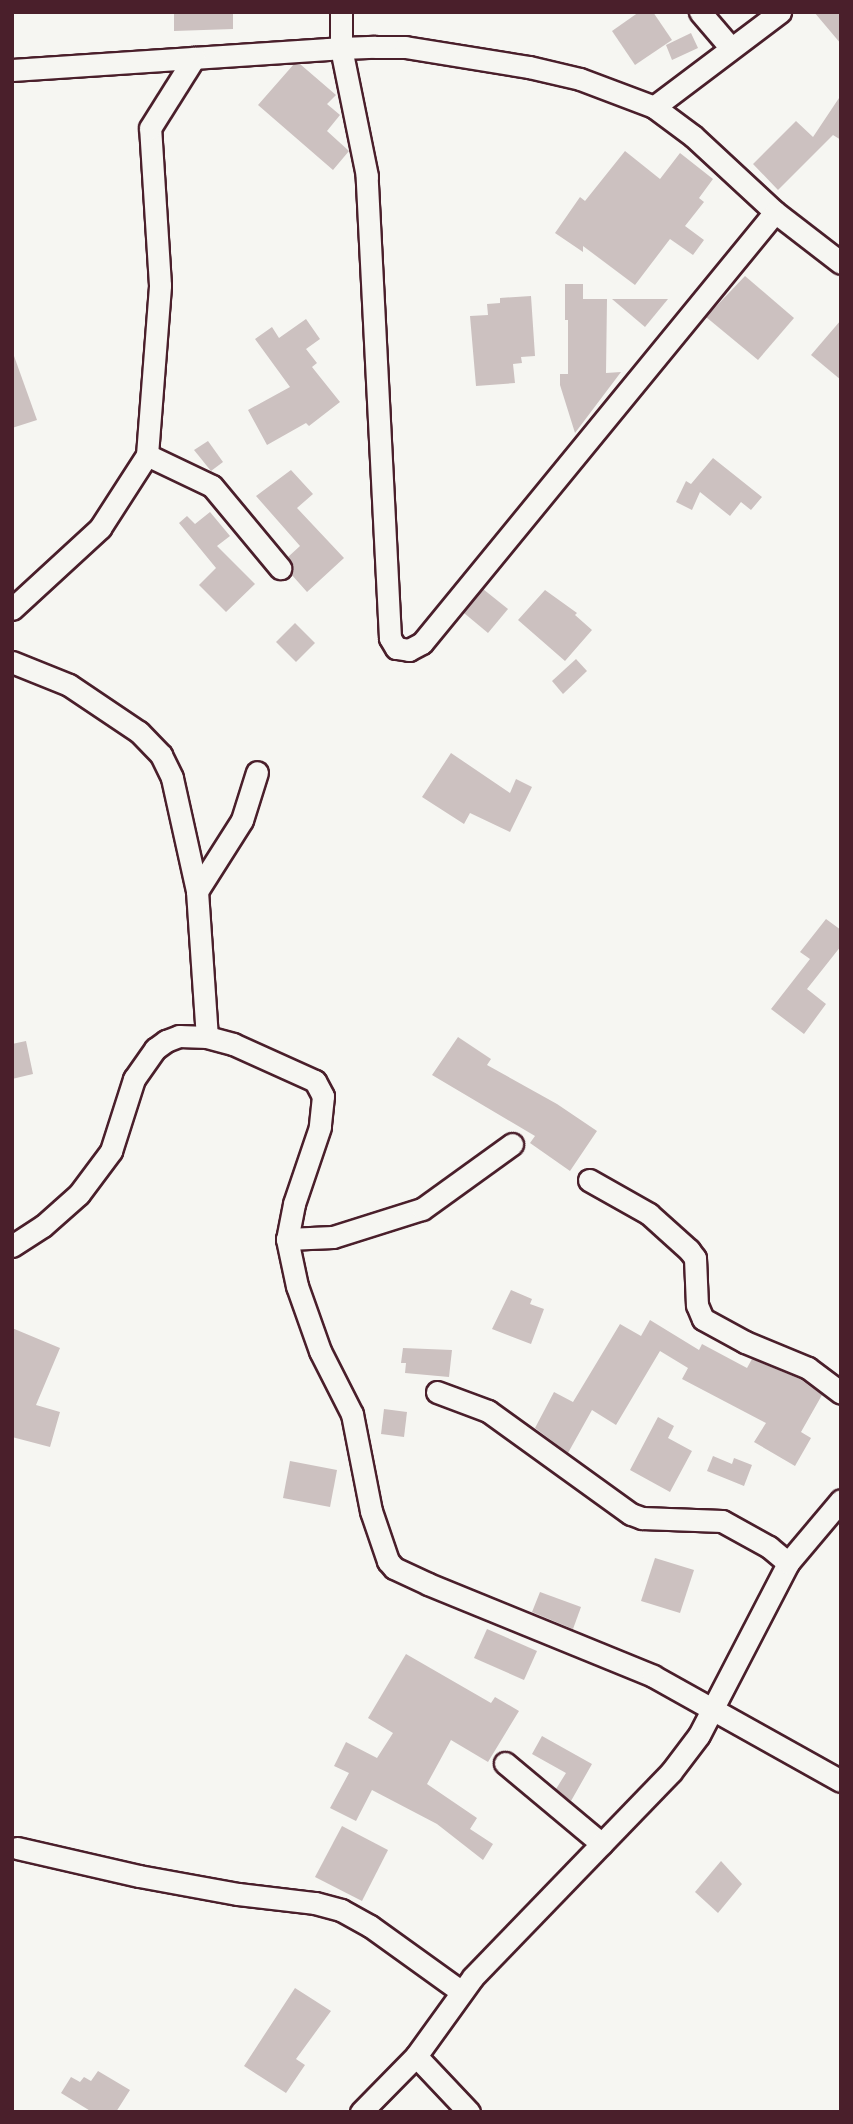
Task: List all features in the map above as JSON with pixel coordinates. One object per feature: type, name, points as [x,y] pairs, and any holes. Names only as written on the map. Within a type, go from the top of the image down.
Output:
[{"type":"street","points":[[341,12],[341,48],[367,176],[390,638],[396,648],[409,650],[422,643],[775,212]]},
{"type":"street","points":[[701,12],[730,47]]},
{"type":"street","points":[[654,107],[730,47],[780,12]]},
{"type":"street","points":[[12,70],[341,48],[405,47],[529,67],[580,79],[654,107],[693,136],[775,212],[841,263]]},
{"type":"street","points":[[12,609],[100,527],[147,455],[160,285],[150,128],[194,58]]},
{"type":"street","points":[[147,455],[212,486],[280,568]]},
{"type":"street","points":[[12,662],[69,685],[139,732],[161,755],[172,778],[197,891],[207,1037]]},
{"type":"street","points":[[197,891],[242,820],[257,772]]},
{"type":"street","points":[[12,1246],[43,1226],[79,1194],[111,1151],[134,1079],[155,1049],[179,1036],[207,1037],[233,1044],[306,1076],[315,1082],[323,1096],[320,1127],[294,1204],[287,1240],[297,1286],[320,1351],[352,1414],[371,1511],[384,1553],[394,1568],[653,1676],[711,1711],[841,1781]]},
{"type":"street","points":[[287,1240],[332,1237],[422,1209],[512,1144]]},
{"type":"street","points":[[589,1180],[649,1214],[689,1250],[695,1258],[697,1305],[703,1319],[746,1342],[808,1368],[841,1393]]},
{"type":"street","points":[[437,1392],[488,1411],[631,1514],[652,1519],[722,1521],[769,1547],[788,1563]]},
{"type":"street","points":[[361,2112],[416,2056],[473,1977],[671,1772],[699,1735],[788,1563],[841,1500]]},
{"type":"street","points":[[505,1763],[602,1844]]},
{"type":"street","points":[[17,1848],[139,1876],[238,1894],[315,1903],[341,1910],[370,1926],[462,1992]]},
{"type":"street","points":[[416,2056],[469,2112]]},
{"type":"building","points":[[174,12],[233,12],[233,29],[174,31]]},
{"type":"building","points":[[639,12],[653,12],[672,40],[635,65],[612,31]]},
{"type":"building","points":[[814,12],[841,12],[841,44]]},
{"type":"building","points":[[691,33],[698,48],[672,60],[666,45]]},
{"type":"building","points":[[294,64],[300,64],[336,95],[327,104],[340,115],[327,131],[349,151],[333,170],[258,105]]},
{"type":"building","points":[[841,95],[841,140],[833,135],[778,190],[753,164],[796,121],[813,137]]},
{"type":"building","points":[[625,151],[660,179],[680,153],[713,179],[699,198],[704,202],[685,226],[704,240],[693,255],[670,239],[635,285],[583,246],[583,252],[555,233],[580,197],[585,201]]},
{"type":"building","points":[[745,276],[794,318],[758,360],[706,317]]},
{"type":"building","points":[[565,284],[583,284],[583,299],[607,299],[606,373],[621,372],[575,433],[560,385],[560,374],[568,374]]},
{"type":"building","points":[[531,296],[535,356],[521,357],[522,363],[513,364],[515,383],[476,386],[470,316],[488,315],[487,304],[500,303],[500,298]]},
{"type":"building","points":[[612,299],[668,299],[645,327]]},
{"type":"building","points":[[306,319],[320,339],[306,349],[317,363],[312,367],[340,402],[309,426],[306,423],[267,445],[248,410],[290,387],[255,339],[272,327],[279,338]]},
{"type":"building","points":[[841,320],[841,380],[811,355]]},
{"type":"building","points":[[14,356],[37,420],[12,428],[12,357]]},
{"type":"building","points":[[208,441],[223,462],[211,471],[194,450]]},
{"type":"building","points":[[713,458],[762,497],[751,510],[741,502],[730,516],[700,492],[692,510],[676,502],[686,481],[691,484]]},
{"type":"building","points":[[291,470],[313,494],[297,508],[344,558],[307,592],[291,574],[293,565],[288,557],[300,546],[256,496]]},
{"type":"building","points":[[210,512],[230,536],[217,546],[255,584],[226,612],[199,585],[216,568],[179,523],[187,516],[195,524]]},
{"type":"building","points":[[483,589],[508,609],[488,633],[464,613]]},
{"type":"building","points":[[545,590],[577,613],[575,615],[592,630],[565,661],[518,620]]},
{"type":"building","points":[[295,623],[315,643],[296,662],[276,642]]},
{"type":"building","points":[[576,659],[587,671],[563,694],[552,681]]},
{"type":"building","points":[[451,753],[510,793],[516,779],[532,787],[510,832],[470,813],[464,824],[422,797]]},
{"type":"building","points":[[826,919],[841,930],[841,946],[807,989],[826,1004],[804,1034],[771,1009],[810,959],[800,952]]},
{"type":"building","points":[[458,1037],[491,1059],[487,1065],[557,1104],[597,1131],[570,1171],[530,1143],[535,1136],[432,1075]]},
{"type":"building","points":[[26,1041],[33,1074],[12,1079],[12,1044]]},
{"type":"building","points":[[511,1290],[532,1299],[530,1304],[544,1309],[531,1344],[492,1329]]},
{"type":"building","points":[[650,1320],[699,1350],[702,1344],[747,1368],[752,1359],[800,1379],[822,1395],[801,1432],[811,1438],[795,1466],[754,1442],[766,1423],[682,1379],[688,1368],[660,1351],[616,1425],[592,1410],[568,1453],[535,1428],[554,1392],[573,1402],[620,1324],[641,1336]]},
{"type":"building","points":[[12,1328],[60,1348],[36,1405],[60,1412],[50,1447],[12,1437]]},
{"type":"building","points":[[403,1348],[452,1350],[449,1377],[405,1373],[406,1363],[401,1363]]},
{"type":"building","points":[[384,1409],[407,1412],[404,1437],[381,1434]]},
{"type":"building","points":[[658,1417],[674,1426],[668,1438],[692,1451],[670,1492],[630,1470]]},
{"type":"building","points":[[713,1456],[732,1464],[734,1458],[752,1465],[744,1486],[707,1471]]},
{"type":"building","points":[[290,1461],[337,1470],[330,1507],[283,1498]]},
{"type":"building","points":[[655,1558],[694,1570],[680,1613],[641,1601]]},
{"type":"building","points":[[540,1592],[581,1607],[573,1629],[532,1612]]},
{"type":"building","points":[[487,1629],[537,1651],[524,1680],[474,1658]]},
{"type":"building","points":[[406,1654],[491,1703],[495,1697],[519,1711],[488,1762],[451,1740],[427,1784],[477,1818],[470,1829],[493,1844],[483,1860],[437,1824],[372,1790],[356,1821],[330,1808],[349,1773],[334,1766],[346,1742],[377,1758],[393,1733],[368,1718]]},
{"type":"building","points":[[542,1736],[592,1764],[571,1801],[556,1789],[566,1773],[532,1754]]},
{"type":"building","points":[[342,1826],[388,1850],[362,1901],[315,1877]]},
{"type":"building","points":[[721,1861],[742,1884],[718,1913],[695,1892]]},
{"type":"building","points":[[295,1988],[331,2011],[296,2059],[305,2065],[286,2093],[244,2066]]},
{"type":"building","points":[[98,2071],[130,2090],[116,2112],[92,2112],[61,2093],[71,2077],[80,2082],[84,2077],[91,2081]]}]
